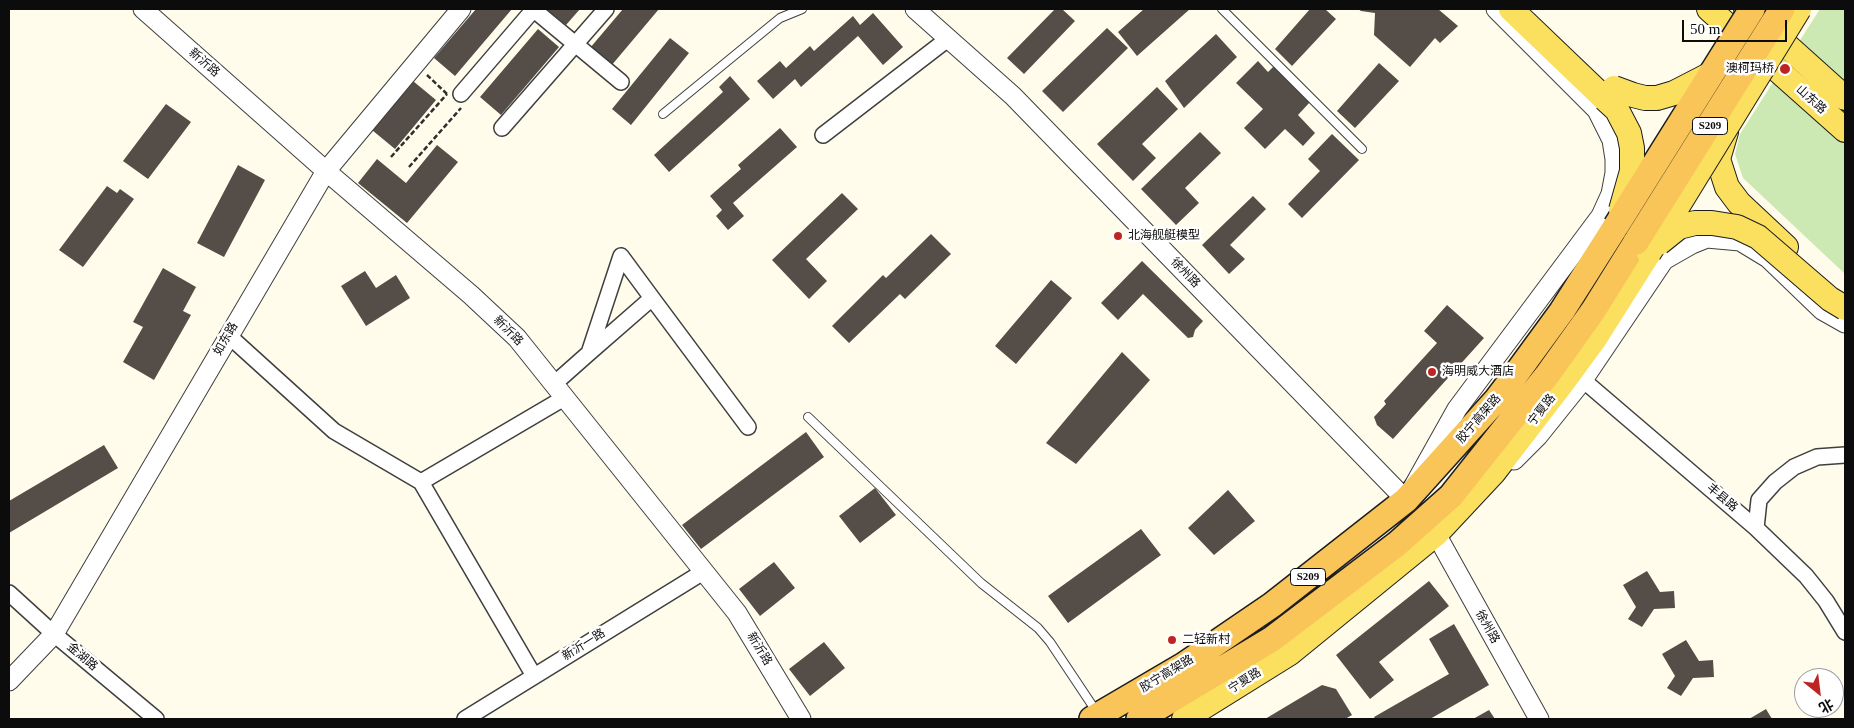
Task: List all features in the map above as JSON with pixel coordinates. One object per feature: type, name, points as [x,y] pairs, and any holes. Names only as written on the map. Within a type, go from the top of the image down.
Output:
[{"type":"highway","name":"胶宁高架路","points":[[1095,717],[1184,665],[1272,605],[1406,500],[1507,387],[1562,311],[1752,9]]},
{"type":"highway","name":"胶宁高架路","points":[[1139,719],[1272,639],[1397,544],[1451,496],[1548,374],[1593,311],[1643,248],[1782,9]]},
{"type":"main road","points":[[1511,9],[1610,93],[1658,98],[1674,93],[1709,75]]},
{"type":"main road","points":[[1528,9],[1610,93],[1629,133],[1632,148],[1632,171],[1616,226]]},
{"type":"main road","name":"山东路","points":[[1710,9],[1845,130]]},
{"type":"main road","name":"山东路","points":[[1746,9],[1845,98]]},
{"type":"main road","name":"宁夏路","points":[[1184,719],[1290,653],[1436,534],[1494,472],[1594,340],[1643,248],[1728,124],[1799,9]]},
{"type":"main road","points":[[1728,124],[1718,160],[1727,187],[1739,203],[1760,224],[1823,279],[1839,292],[1845,294]]},
{"type":"main road","points":[[1643,248],[1665,238],[1679,228],[1695,223],[1712,223],[1737,227],[1758,237],[1830,299],[1845,308]]},
{"type":"street","name":"新沂路","points":[[143,9],[517,338],[702,572],[737,613],[801,719]]},
{"type":"street","name":"如东路","points":[[9,680],[54,634],[326,171],[461,9]]},
{"type":"street","points":[[456,99],[534,9],[621,82]]},
{"type":"street","points":[[502,128],[606,9]]},
{"type":"street","name":"徐州路","points":[[916,9],[1013,96],[1406,500]]},
{"type":"street","points":[[1406,500],[1457,409],[1601,216],[1611,194],[1615,173],[1612,140],[1597,110],[1496,9]]},
{"type":"street","points":[[823,135],[949,38]]},
{"type":"street","points":[[1611,194],[1640,200],[1651,206],[1670,228],[1677,252]]},
{"type":"street","points":[[1473,494],[1500,473],[1538,436],[1582,380],[1664,260],[1692,244],[1707,238],[1740,241],[1768,258],[1822,310],[1845,322]]},
{"type":"street","points":[[589,354],[621,256],[748,427]]},
{"type":"street","points":[[421,482],[559,391],[589,354],[652,298]]},
{"type":"street","points":[[228,335],[334,431],[421,482],[534,676]]},
{"type":"street","name":"丰县路","points":[[1582,380],[1756,528],[1806,576],[1826,601],[1845,632]]},
{"type":"street","points":[[1756,528],[1759,500],[1775,482],[1794,467],[1817,457],[1845,455]]},
{"type":"street","name":"徐州路","points":[[1436,534],[1539,719]]},
{"type":"street","name":"新沂一路","points":[[465,719],[702,572]]},
{"type":"street","name":"金湖路","points":[[9,593],[54,634],[156,719]]},
{"type":"lane","points":[[663,114],[780,18],[802,9]]},
{"type":"lane","points":[[1222,9],[1362,149]]},
{"type":"lane","points":[[808,416],[980,583],[1038,628],[1050,642],[1095,717]]},
{"type":"path","points":[[415,64],[456,99]]},
{"type":"path","points":[[391,157],[456,99]]},
{"type":"path","points":[[409,167],[456,99]]},
{"type":"green space","points":[[1820,9],[1845,9],[1845,274],[1743,178],[1735,154],[1740,134]]},
{"type":"building","points":[[476,9],[512,9],[455,76],[434,58]]},
{"type":"building","points":[[546,9],[580,9],[566,25]]},
{"type":"building","points":[[623,9],[659,9],[611,66],[590,48]]},
{"type":"building","points":[[1055,9],[1062,9],[1075,21],[1024,74],[1007,58]]},
{"type":"building","points":[[1144,9],[1190,9],[1137,56],[1118,32]]},
{"type":"building","points":[[1310,9],[1325,9],[1336,19],[1292,66],[1275,49]]},
{"type":"building","points":[[1358,9],[1438,9],[1458,26],[1440,43],[1435,38],[1410,67],[1374,35],[1375,13]]},
{"type":"building","points":[[873,13],[903,47],[883,65],[858,36],[801,87],[795,79],[773,99],[757,81],[780,61],[786,68],[810,46],[814,51],[853,16],[860,25]]},
{"type":"building","points":[[1107,28],[1128,48],[1063,112],[1042,91]]},
{"type":"building","points":[[538,29],[559,47],[501,115],[480,97]]},
{"type":"building","points":[[1216,34],[1237,57],[1184,108],[1165,81]]},
{"type":"building","points":[[670,38],[689,53],[631,125],[612,109]]},
{"type":"building","points":[[1258,61],[1268,72],[1274,66],[1310,102],[1298,115],[1315,133],[1303,146],[1285,129],[1265,149],[1244,128],[1263,109],[1236,83]]},
{"type":"building","points":[[1379,63],[1399,81],[1355,128],[1337,111]]},
{"type":"building","points":[[730,76],[750,99],[669,172],[654,155],[723,92],[719,87]]},
{"type":"building","points":[[413,81],[436,100],[395,149],[372,130]]},
{"type":"building","points":[[1157,87],[1178,109],[1142,144],[1156,158],[1133,181],[1097,144]]},
{"type":"building","points":[[166,104],[191,122],[148,179],[123,161]]},
{"type":"building","points":[[780,128],[797,147],[733,203],[744,216],[728,230],[716,216],[722,210],[710,196],[741,169],[738,165]]},
{"type":"building","points":[[1200,132],[1221,153],[1185,188],[1199,203],[1176,225],[1141,189]]},
{"type":"building","points":[[1332,134],[1359,160],[1302,218],[1288,204],[1320,171],[1308,159]]},
{"type":"building","points":[[437,145],[458,162],[407,223],[358,183],[377,159],[406,183]]},
{"type":"building","points":[[238,165],[265,180],[224,257],[197,243]]},
{"type":"building","points":[[107,186],[117,193],[120,189],[134,199],[83,267],[59,250]]},
{"type":"building","points":[[842,193],[858,209],[806,259],[827,281],[809,299],[772,260]]},
{"type":"building","points":[[1253,196],[1266,209],[1230,245],[1245,259],[1229,274],[1202,245]]},
{"type":"building","points":[[931,234],[951,254],[905,299],[900,294],[849,343],[832,326],[883,275],[886,278]]},
{"type":"building","points":[[1142,261],[1203,321],[1195,330],[1193,337],[1188,338],[1143,294],[1118,320],[1101,303]]},
{"type":"building","points":[[163,268],[196,287],[183,311],[191,315],[154,380],[123,362],[143,327],[133,322]]},
{"type":"building","points":[[365,271],[376,288],[396,275],[410,298],[366,326],[341,286]]},
{"type":"building","points":[[1051,280],[1072,298],[1016,364],[995,346]]},
{"type":"building","name":"海明威大酒店","points":[[1447,305],[1484,338],[1393,439],[1377,425],[1374,417],[1386,404],[1384,401],[1437,343],[1424,331]]},
{"type":"building","points":[[1122,352],[1150,380],[1076,464],[1046,443]]},
{"type":"building","points":[[806,432],[824,457],[701,549],[682,525]]},
{"type":"building","points":[[104,445],[118,468],[9,533],[9,501]]},
{"type":"building","points":[[875,488],[896,515],[860,543],[839,516]]},
{"type":"building","points":[[1228,490],[1255,521],[1214,555],[1188,528]]},
{"type":"building","points":[[1141,529],[1161,555],[1068,623],[1048,596]]},
{"type":"building","points":[[774,562],[795,588],[760,616],[739,589]]},
{"type":"building","points":[[1647,571],[1660,592],[1674,591],[1675,608],[1654,609],[1642,627],[1628,619],[1636,607],[1623,585]]},
{"type":"building","points":[[1429,581],[1449,606],[1379,662],[1394,680],[1370,699],[1336,655]]},
{"type":"building","points":[[1454,624],[1489,685],[1430,719],[1375,719],[1374,717],[1449,674],[1429,639]]},
{"type":"building","points":[[1686,640],[1699,661],[1713,660],[1714,677],[1693,678],[1681,696],[1667,688],[1675,676],[1662,654]]},
{"type":"building","points":[[824,642],[845,668],[810,696],[789,669]]},
{"type":"building","points":[[1322,685],[1336,689],[1352,715],[1345,719],[1265,719]]},
{"type":"building","points":[[1766,709],[1772,719],[1749,719]]},
{"type":"building","points":[[1489,710],[1495,719],[1473,719]]},
{"type":"place","name":"澳柯玛桥","points":[[1785,69]]},
{"type":"place","name":"北海舰艇模型","points":[[1118,236]]},
{"type":"place","name":"海明威大酒店","points":[[1432,372]]},
{"type":"place","name":"二轻新村","points":[[1172,640]]}]
